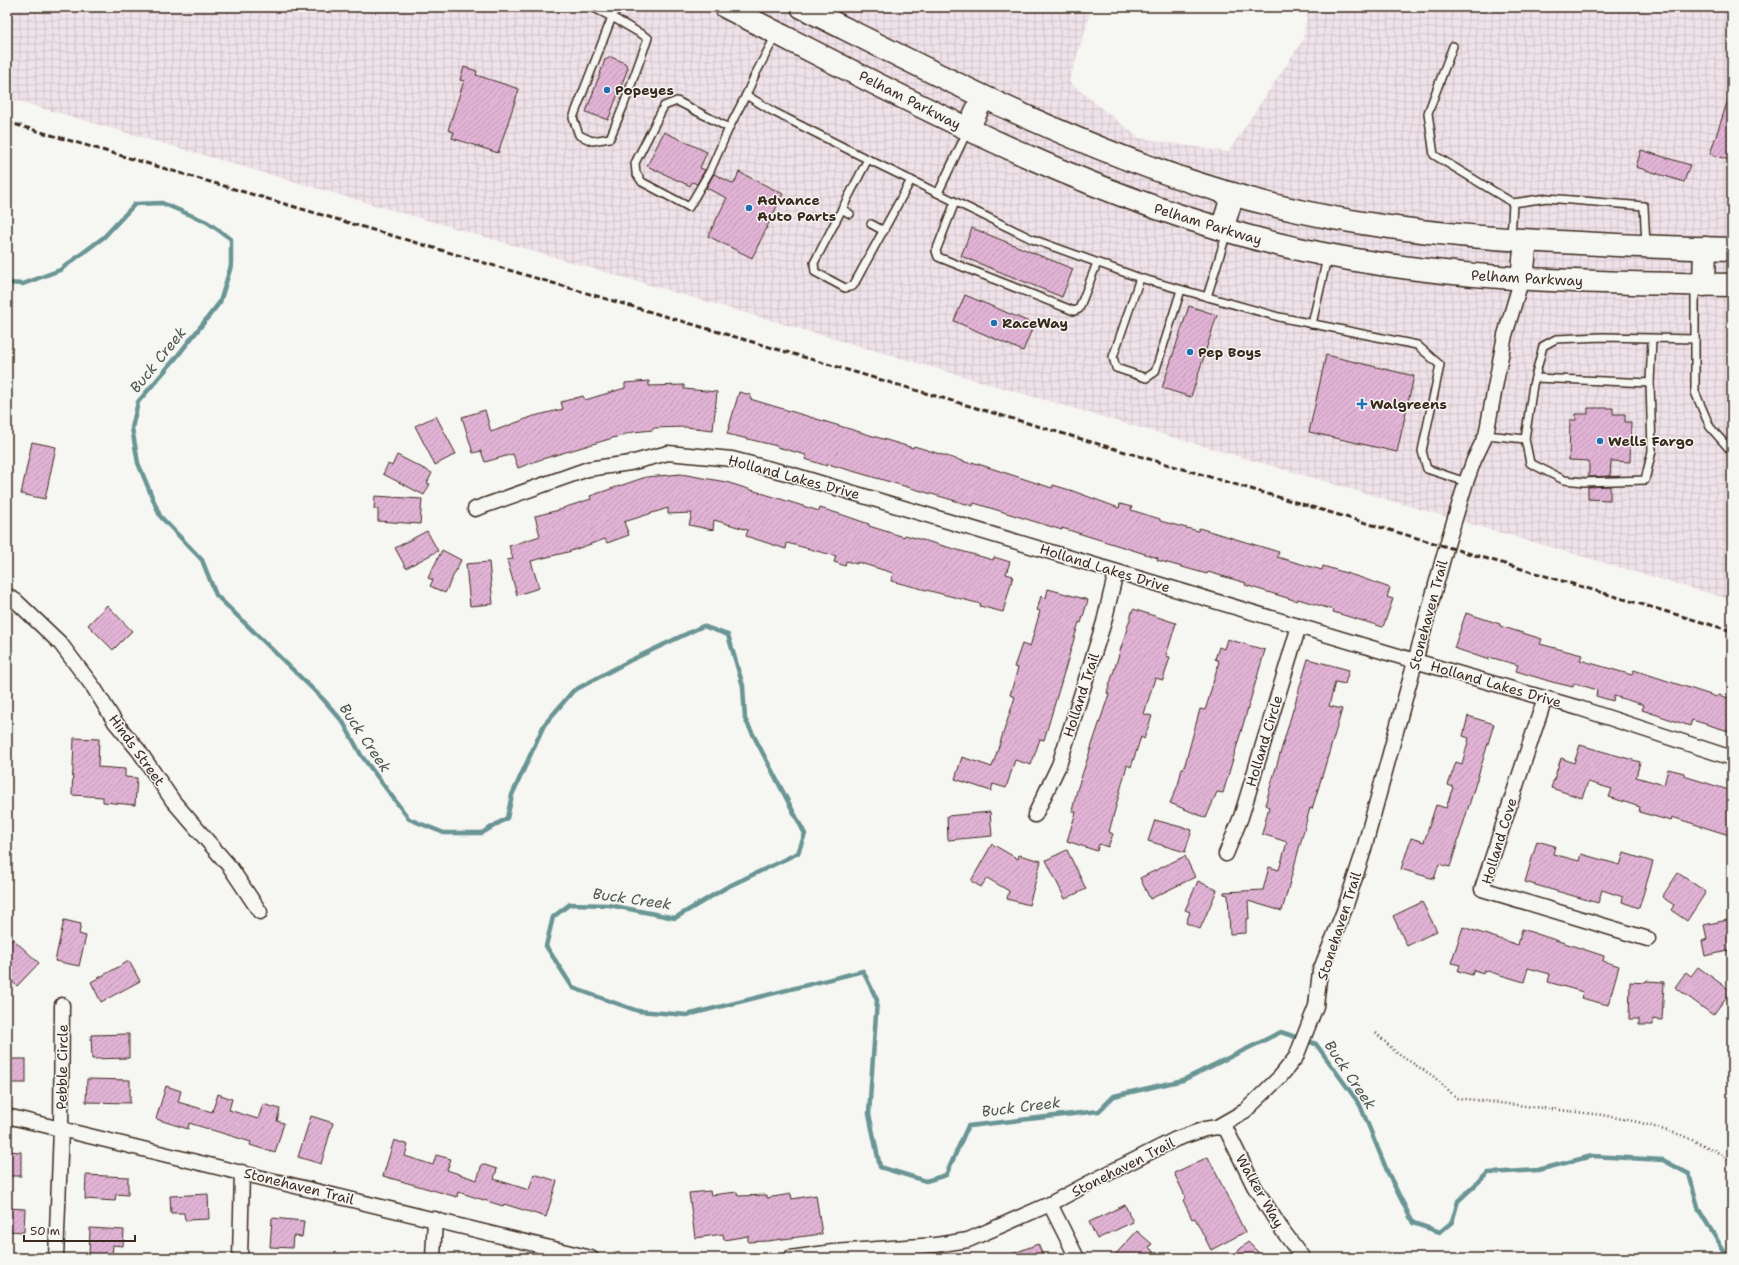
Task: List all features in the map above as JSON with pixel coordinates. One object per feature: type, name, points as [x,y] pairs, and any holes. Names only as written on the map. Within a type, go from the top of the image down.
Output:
[{"type":"main road","name":"Pelham Parkway","points":[[726,7],[968,129],[1026,156],[1103,189],[1225,230],[1278,244],[1328,254],[1390,265],[1445,272],[1522,278],[1732,285]]},
{"type":"main road","points":[[802,7],[915,64],[1041,124],[1106,152],[1164,173],[1277,206],[1373,225],[1432,234],[1518,240],[1732,249]]},
{"type":"main road","points":[[968,129],[983,96]]},
{"type":"main road","points":[[1225,230],[1233,194]]},
{"type":"main road","points":[[1518,240],[1522,278]]},
{"type":"main road","points":[[1700,285],[1705,248]]},
{"type":"street","name":"Stonehaven Trail","points":[[790,1258],[833,1252],[936,1245],[968,1240],[1050,1204],[1176,1139],[1205,1129],[1217,1127],[1245,1111],[1280,1077],[1296,1057],[1316,1006],[1320,971],[1344,911],[1362,856],[1466,482],[1474,460],[1486,435],[1505,335],[1522,278]]},
{"type":"street","name":"Holland Lakes Drive","points":[[475,509],[588,469],[630,464],[668,453],[732,459],[790,474],[1415,661],[1545,698],[1732,758]]},
{"type":"street","name":"Holland Trail","points":[[1035,815],[1059,765],[1104,622],[1116,572]]},
{"type":"street","name":"Hinds Street","points":[[7,595],[16,601],[60,643],[94,688],[115,722],[139,751],[172,801],[230,868],[260,912]]},
{"type":"street","name":"Holland Circle","points":[[1226,854],[1241,817],[1299,626]]},
{"type":"street","name":"Holland Cove","points":[[1545,698],[1482,889],[1648,939]]},
{"type":"street","name":"Pebble Circle","points":[[56,1258],[61,1129],[62,1005]]},
{"type":"street","name":"Stonehaven Trail","points":[[7,1116],[591,1258]]},
{"type":"street","name":"Walker Way","points":[[1217,1127],[1223,1128],[1227,1132],[1254,1186],[1280,1227],[1303,1258]]},
{"type":"street","points":[[240,1258],[242,1172]]},
{"type":"street","points":[[1050,1204],[1077,1258]]},
{"type":"street","points":[[433,1258],[435,1219]]},
{"type":"lane","points":[[592,7],[612,17],[648,38],[624,107],[610,138],[592,141],[579,135],[573,118],[612,17],[618,7]]},
{"type":"lane","points":[[729,128],[677,101],[664,106],[635,163],[636,173],[642,182],[688,208],[707,176],[729,128],[777,33]]},
{"type":"lane","points":[[1453,46],[1428,113],[1434,155],[1513,203],[1547,198],[1644,206],[1646,246]]},
{"type":"lane","points":[[746,95],[774,112],[1032,239],[1140,278],[1181,290],[1279,317],[1417,346],[1440,365],[1422,451],[1427,469],[1466,482]]},
{"type":"lane","points":[[938,193],[968,129]]},
{"type":"lane","points":[[868,159],[814,263],[814,272],[845,288],[853,286],[911,180]]},
{"type":"lane","points":[[955,202],[936,251],[938,257],[1074,311],[1079,309],[1097,263]]},
{"type":"lane","points":[[1513,203],[1518,240]]},
{"type":"lane","points":[[842,209],[850,214]]},
{"type":"lane","points":[[871,224],[884,231]]},
{"type":"lane","points":[[1207,297],[1225,230]]},
{"type":"lane","points":[[1312,324],[1328,254]]},
{"type":"lane","points":[[1140,278],[1113,357],[1116,368],[1146,378],[1155,372],[1181,290]]},
{"type":"lane","points":[[1700,285],[1695,338],[1695,392],[1710,426],[1732,452]]},
{"type":"lane","points":[[1652,339],[1650,383],[1652,451],[1645,480],[1584,482],[1564,480],[1530,463],[1525,438],[1535,378],[1543,346],[1556,338],[1695,338]]},
{"type":"lane","points":[[1535,378],[1650,383]]},
{"type":"lane","points":[[1486,435],[1525,438]]},
{"type":"path","points":[[1376,1033],[1398,1054],[1433,1076],[1457,1098],[1602,1115],[1638,1122],[1694,1141],[1714,1150],[1732,1162]]},
{"type":"shaded area","points":[[7,7],[1083,7],[1091,11],[1069,82],[1139,138],[1228,152],[1303,40],[1308,7],[1732,7],[1732,600],[7,98]]},
{"type":"building","name":"Popeyes","points":[[611,57],[625,63],[628,68],[608,120],[586,112],[605,60]]},
{"type":"building","points":[[464,67],[477,71],[476,75],[519,89],[498,153],[452,138],[454,132],[448,130],[464,81],[460,80]]},
{"type":"building","points":[[1730,94],[1732,95],[1732,161],[1710,154]]},
{"type":"building","points":[[664,132],[707,152],[700,168],[705,170],[697,184],[692,182],[690,186],[647,166]]},
{"type":"building","points":[[1641,150],[1690,165],[1684,182],[1636,167]]},
{"type":"building","name":"Advance Auto Parts","points":[[739,172],[783,194],[752,258],[708,236],[727,198],[706,188],[714,174],[734,184]]},
{"type":"building","name":"RaceWay","points":[[972,228],[1073,269],[1062,297],[961,256]]},
{"type":"building","name":"RaceWay","points":[[965,295],[1034,324],[1023,351],[954,321]]},
{"type":"building","name":"Pep Boys","points":[[1189,306],[1217,315],[1191,397],[1162,388]]},
{"type":"building","name":"Walgreens","points":[[1326,355],[1414,376],[1397,452],[1309,432]]},
{"type":"building","points":[[649,381],[649,386],[684,385],[684,389],[717,392],[713,430],[685,427],[653,428],[653,430],[633,432],[539,460],[518,468],[513,454],[485,462],[481,451],[473,453],[462,417],[485,410],[491,432],[534,416],[563,409],[561,402],[583,396],[585,400],[625,388],[625,383]]},
{"type":"building","points":[[739,392],[751,395],[750,399],[913,448],[914,446],[972,464],[972,462],[1052,488],[1053,485],[1119,508],[1120,504],[1132,507],[1131,510],[1160,519],[1160,521],[1198,531],[1199,528],[1279,552],[1277,557],[1322,570],[1323,566],[1359,577],[1390,588],[1387,597],[1393,599],[1383,627],[1333,612],[1334,610],[1298,599],[1297,601],[1245,585],[1246,583],[1157,560],[1158,558],[1062,528],[1062,530],[974,503],[973,506],[828,464],[827,466],[805,459],[806,455],[777,446],[727,434]]},
{"type":"building","name":"Wells Fargo","points":[[1588,408],[1613,408],[1613,414],[1625,414],[1625,422],[1631,422],[1630,462],[1611,461],[1610,476],[1589,477],[1589,461],[1569,460],[1570,420],[1576,420],[1576,414],[1588,414]]},
{"type":"building","points":[[436,416],[456,454],[435,465],[415,426]]},
{"type":"building","points":[[32,442],[56,447],[45,499],[21,494]]},
{"type":"building","points":[[397,455],[432,473],[427,483],[430,484],[424,495],[383,474],[388,464],[392,466]]},
{"type":"building","points":[[681,474],[726,482],[819,511],[820,508],[840,514],[869,524],[869,526],[904,537],[905,535],[993,560],[994,557],[1010,562],[1006,574],[1013,576],[1003,612],[980,606],[981,604],[891,581],[893,573],[857,562],[857,564],[846,561],[845,566],[834,562],[836,556],[787,543],[786,549],[746,536],[748,530],[714,520],[713,530],[689,525],[692,513],[668,514],[668,508],[624,522],[629,535],[607,543],[605,539],[568,552],[531,561],[539,588],[517,595],[507,560],[513,559],[509,546],[540,536],[535,516],[563,509],[591,499],[590,496],[646,477]]},
{"type":"building","points":[[1610,486],[1610,500],[1588,499],[1588,487]]},
{"type":"building","points":[[375,496],[422,499],[420,524],[378,521],[378,509],[374,509]]},
{"type":"building","points":[[427,531],[438,551],[406,568],[395,548]]},
{"type":"building","points":[[442,550],[461,560],[445,593],[430,586],[433,580],[428,578]]},
{"type":"building","points":[[489,562],[493,604],[470,606],[466,564]]},
{"type":"building","points":[[1048,589],[1088,600],[1081,623],[1079,622],[1044,740],[1040,739],[1031,765],[1015,760],[1006,788],[993,784],[991,791],[955,779],[962,757],[992,767],[1015,697],[1010,695],[1018,668],[1014,667],[1022,644],[1030,647],[1040,611],[1037,610],[1041,596],[1046,598]]},
{"type":"building","points":[[107,605],[132,631],[113,650],[88,625]]},
{"type":"building","points":[[1133,609],[1176,623],[1166,656],[1170,657],[1163,680],[1155,678],[1144,714],[1152,716],[1144,739],[1141,737],[1131,767],[1127,765],[1109,832],[1113,834],[1108,847],[1099,844],[1097,851],[1067,841],[1076,812],[1072,811],[1077,790],[1109,694],[1107,693]]},
{"type":"building","points":[[1466,613],[1500,624],[1500,626],[1542,639],[1540,644],[1582,655],[1580,660],[1632,675],[1634,670],[1717,697],[1718,695],[1732,699],[1732,732],[1692,720],[1690,726],[1642,710],[1644,705],[1614,696],[1613,701],[1596,696],[1597,690],[1574,683],[1573,687],[1552,682],[1516,671],[1518,665],[1489,657],[1489,660],[1454,648]]},
{"type":"building","points":[[1227,639],[1265,650],[1223,793],[1217,792],[1206,818],[1170,803],[1178,785],[1182,768],[1184,768],[1200,709],[1205,710],[1208,701],[1219,661],[1215,659],[1219,647],[1224,649]]},
{"type":"building","points":[[1308,659],[1349,670],[1345,684],[1335,682],[1329,706],[1342,709],[1312,809],[1310,808],[1282,911],[1248,901],[1249,919],[1246,919],[1246,933],[1230,934],[1228,895],[1224,894],[1224,892],[1263,890],[1269,867],[1279,870],[1287,842],[1262,834],[1269,807],[1265,805]]},
{"type":"building","points":[[1468,716],[1494,724],[1450,867],[1439,864],[1434,879],[1401,869],[1411,838],[1424,842],[1436,805],[1446,808],[1453,787],[1448,785],[1456,762],[1462,764],[1469,738],[1463,736]]},
{"type":"building","points":[[74,738],[99,739],[98,767],[125,769],[125,777],[137,778],[135,805],[103,802],[103,797],[72,795]]},
{"type":"building","points":[[1580,745],[1640,762],[1636,777],[1664,785],[1668,769],[1684,773],[1684,776],[1732,791],[1732,836],[1672,817],[1671,821],[1639,812],[1640,807],[1609,797],[1612,789],[1588,782],[1582,798],[1551,788],[1561,758],[1574,763]]},
{"type":"building","points":[[990,812],[992,836],[948,840],[947,816]]},
{"type":"building","points":[[1155,820],[1192,830],[1185,852],[1148,841]]},
{"type":"building","points":[[1537,841],[1555,846],[1553,854],[1579,861],[1581,854],[1620,865],[1624,853],[1653,862],[1639,908],[1622,902],[1623,897],[1602,890],[1598,903],[1525,882]]},
{"type":"building","points":[[992,844],[1018,859],[1019,855],[1041,861],[1029,905],[1007,899],[1009,891],[987,878],[981,887],[971,881]]},
{"type":"building","points":[[1067,850],[1086,889],[1065,899],[1046,860]]},
{"type":"building","points":[[1185,856],[1195,877],[1150,899],[1140,878]]},
{"type":"building","points":[[1678,873],[1706,892],[1687,921],[1671,910],[1674,905],[1662,897]]},
{"type":"building","points":[[1198,881],[1217,890],[1200,929],[1186,923],[1190,912],[1185,910]]},
{"type":"building","points":[[1422,902],[1437,931],[1407,946],[1393,916]]},
{"type":"building","points":[[1732,919],[1732,950],[1705,956],[1702,941],[1707,939],[1704,925]]},
{"type":"building","points":[[64,920],[81,924],[79,934],[86,936],[79,966],[55,961]]},
{"type":"building","points":[[1463,927],[1518,945],[1522,929],[1604,956],[1603,961],[1619,966],[1608,1005],[1581,998],[1583,992],[1548,982],[1550,974],[1528,968],[1524,982],[1484,970],[1483,973],[1474,970],[1472,975],[1458,971],[1460,965],[1451,963]]},
{"type":"building","points":[[13,939],[39,963],[17,986],[7,977],[7,946]]},
{"type":"building","points":[[129,961],[140,981],[101,1002],[91,982]]},
{"type":"building","points":[[1698,967],[1731,991],[1713,1015],[1675,987],[1686,972],[1691,976]]},
{"type":"building","points":[[1646,981],[1664,982],[1662,1020],[1653,1019],[1653,1025],[1639,1025],[1639,1019],[1629,1019],[1630,982],[1646,983]]},
{"type":"building","points":[[129,1034],[129,1058],[92,1059],[91,1035]]},
{"type":"building","points":[[7,1059],[26,1059],[26,1083],[7,1083]]},
{"type":"building","points":[[87,1079],[130,1080],[130,1103],[86,1102]]},
{"type":"building","points":[[166,1086],[181,1091],[178,1102],[212,1112],[218,1094],[232,1099],[229,1110],[258,1119],[263,1104],[280,1109],[277,1121],[284,1123],[275,1153],[250,1145],[251,1142],[189,1123],[188,1129],[156,1119]]},
{"type":"building","points":[[311,1116],[333,1123],[321,1164],[298,1157]]},
{"type":"building","points":[[394,1140],[408,1145],[405,1156],[433,1165],[436,1155],[451,1159],[447,1170],[477,1180],[482,1164],[497,1169],[494,1179],[529,1190],[534,1174],[557,1181],[546,1217],[458,1192],[457,1197],[383,1176]]},
{"type":"building","points":[[7,1151],[21,1152],[21,1176],[7,1176]]},
{"type":"building","points":[[1208,1157],[1245,1232],[1211,1250],[1195,1218],[1192,1219],[1183,1200],[1186,1198],[1174,1173]]},
{"type":"building","points":[[86,1175],[128,1177],[128,1195],[116,1194],[115,1201],[85,1199]]},
{"type":"building","points":[[710,1191],[711,1195],[737,1192],[738,1196],[767,1195],[767,1198],[791,1194],[792,1199],[816,1195],[822,1234],[748,1242],[748,1236],[724,1240],[723,1234],[695,1238],[689,1193]]},
{"type":"building","points":[[208,1194],[209,1219],[185,1220],[184,1213],[171,1213],[170,1196]]},
{"type":"building","points":[[1125,1205],[1133,1222],[1097,1239],[1089,1222]]},
{"type":"building","points":[[7,1208],[25,1209],[24,1232],[7,1231]]},
{"type":"building","points":[[272,1218],[304,1221],[302,1237],[293,1236],[292,1248],[270,1247]]},
{"type":"building","points":[[90,1228],[124,1230],[123,1246],[113,1245],[112,1258],[89,1258]]},
{"type":"building","points":[[1137,1231],[1152,1244],[1149,1247],[1159,1258],[1112,1258]]},
{"type":"building","points":[[1248,1242],[1264,1258],[1230,1258]]},
{"type":"building","points":[[1038,1244],[1044,1258],[1004,1257]]},
{"type":"waterway","name":"Buck Creek","points":[[7,283],[23,284],[60,270],[104,237],[135,204],[162,203],[207,222],[231,239],[231,266],[220,302],[175,359],[138,402],[132,428],[138,463],[160,516],[202,560],[216,595],[323,699],[343,722],[361,755],[409,819],[444,833],[482,833],[507,818],[512,795],[544,725],[573,691],[629,661],[703,626],[728,635],[743,686],[745,719],[805,834],[798,853],[727,887],[675,918],[609,905],[570,904],[553,917],[546,946],[573,988],[638,1011],[687,1015],[863,971],[877,1000],[869,1114],[880,1167],[926,1181],[946,1175],[968,1126],[1099,1111],[1114,1096],[1183,1080],[1281,1032],[1316,1044],[1360,1105],[1388,1173],[1413,1223],[1440,1232],[1452,1222],[1458,1201],[1488,1173],[1538,1170],[1592,1156],[1663,1160],[1689,1174],[1699,1210],[1728,1258]]},
{"type":"railway","points":[[7,122],[1732,631]]},
{"type":"place","name":"Popeyes","points":[[607,90]]},
{"type":"place","name":"Advance Auto Parts","points":[[749,208]]},
{"type":"place","name":"RaceWay","points":[[994,323]]},
{"type":"place","name":"Pep Boys","points":[[1190,352]]},
{"type":"place","name":"Walgreens","points":[[1362,404]]},
{"type":"place","name":"Wells Fargo","points":[[1600,441]]}]
